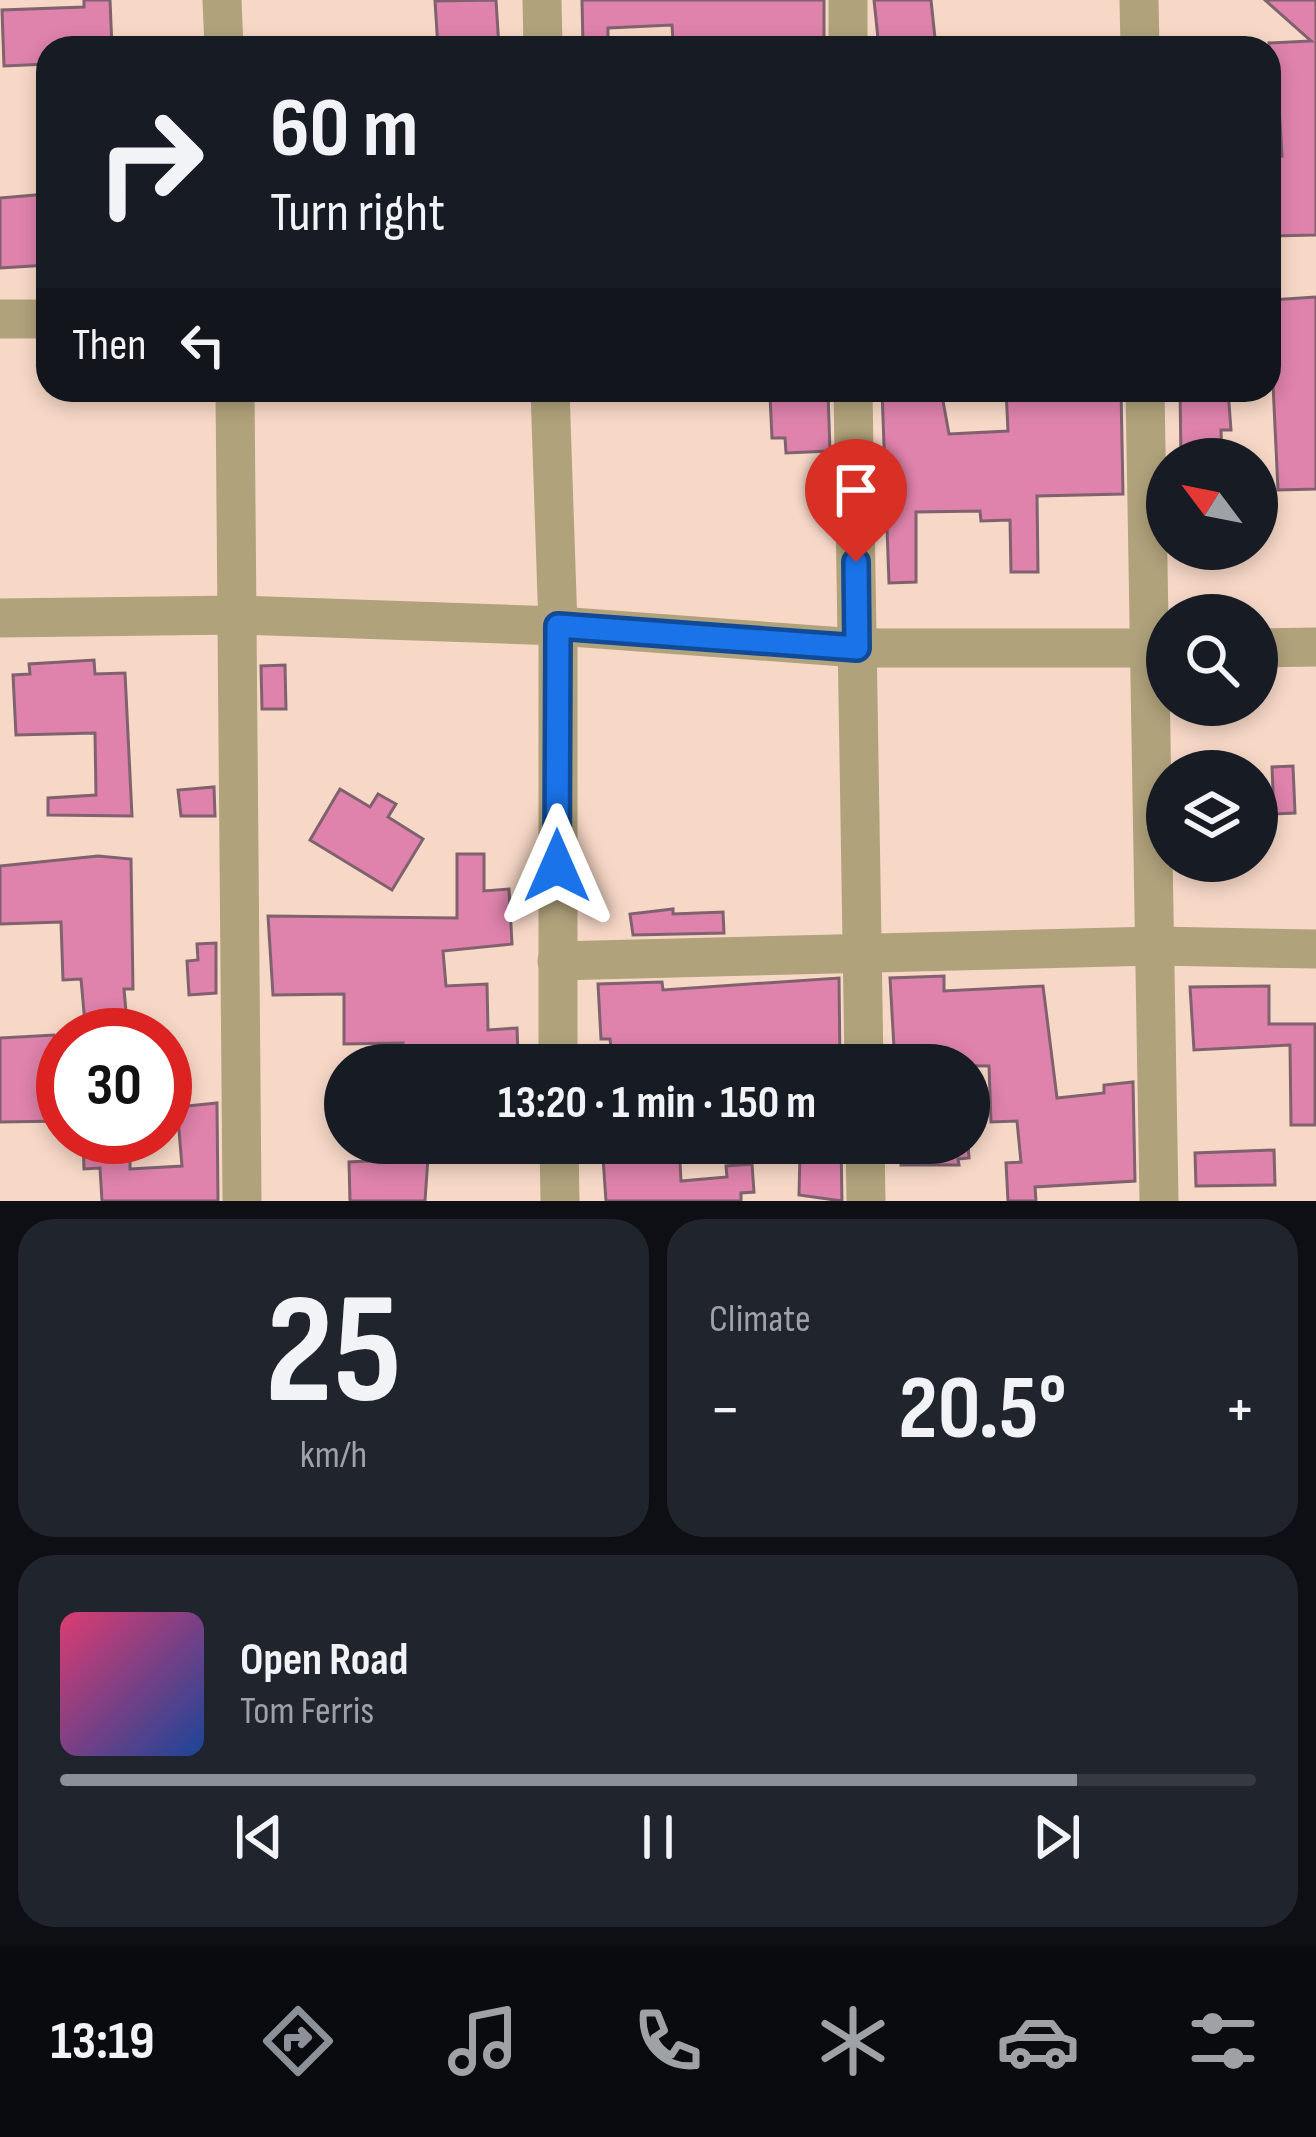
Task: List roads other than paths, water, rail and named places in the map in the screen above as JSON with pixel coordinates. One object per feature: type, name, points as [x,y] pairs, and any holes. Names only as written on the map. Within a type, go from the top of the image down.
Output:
[{"type":"street","points":[[222,0],[224,36]]},
{"type":"street","points":[[542,0],[543,36]]},
{"type":"street","points":[[848,0],[848,36]]},
{"type":"street","points":[[1139,0],[1140,36]]},
{"type":"street","points":[[0,319],[36,319]]},
{"type":"street","points":[[235,402],[242,1201]]},
{"type":"street","points":[[550,402],[558,626],[558,1044]]},
{"type":"street","points":[[853,402],[863,1044]]},
{"type":"street","points":[[1146,402],[1155,594]]},
{"type":"street","points":[[0,618],[240,615],[558,626],[857,648],[1146,648]]},
{"type":"street","points":[[1278,647],[1316,647]]},
{"type":"street","points":[[1157,726],[1154,946],[1159,1201]]},
{"type":"street","points":[[557,962],[1154,946],[1316,949]]},
{"type":"street","points":[[559,1164],[560,1201]]},
{"type":"street","points":[[865,1164],[866,1201]]}]
